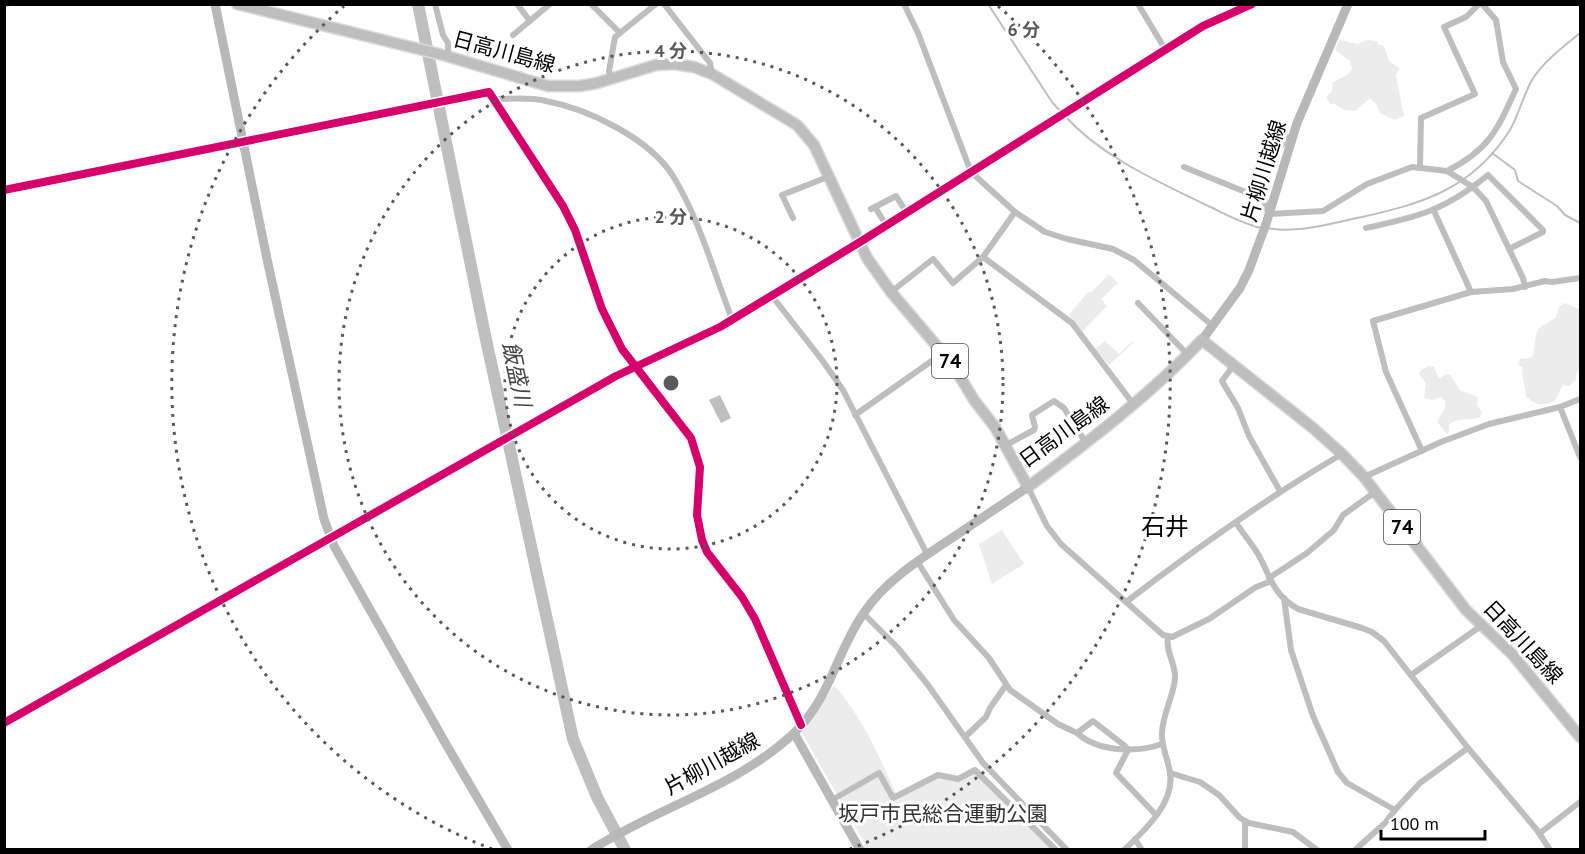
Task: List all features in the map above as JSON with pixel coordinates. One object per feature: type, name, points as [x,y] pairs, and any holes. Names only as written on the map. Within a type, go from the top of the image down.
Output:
[{"type":"main road","name":"日高川島線","points":[[237,4],[445,56],[548,86],[580,86],[656,65],[674,64],[694,67],[712,74],[802,130],[814,145],[871,264],[891,292],[953,364],[974,400],[990,419],[1006,445],[1028,487],[1134,405],[1202,340],[1313,428],[1364,477],[1450,591],[1481,626],[1512,654],[1581,737]]},
{"type":"street","points":[[215,4],[318,499],[331,538],[447,746],[508,849]]},
{"type":"street","points":[[435,4],[443,35],[448,43],[445,56]]},
{"type":"street","points":[[517,4],[530,21]]},
{"type":"street","points":[[513,35],[550,4]]},
{"type":"street","points":[[591,4],[620,33]]},
{"type":"street","points":[[612,78],[609,71],[615,37],[656,4]]},
{"type":"street","points":[[664,4],[710,63],[712,74]]},
{"type":"street","points":[[904,4],[918,33],[971,172],[1029,223],[1056,236],[1101,245],[1125,254],[1213,326]]},
{"type":"street","points":[[1137,4],[1165,49]]},
{"type":"street","points":[[4,723],[635,366],[688,342],[772,296],[907,213],[1227,9],[1252,4]]},
{"type":"street","name":"片柳川越線","points":[[1202,340],[1240,288],[1253,261],[1292,136],[1348,4]]},
{"type":"street","points":[[1420,167],[1421,118],[1474,94],[1444,27],[1466,17],[1480,4],[1496,20],[1503,62],[1516,89],[1491,137],[1472,157],[1447,171]]},
{"type":"street","points":[[4,190],[487,92],[495,99],[567,214],[575,230],[602,309],[622,349],[691,438],[700,466],[697,515],[702,540],[707,552],[742,597],[755,620],[801,725]]},
{"type":"street","points":[[495,99],[534,99],[556,104],[612,125],[637,139],[649,149],[672,174],[688,205],[732,319]]},
{"type":"street","points":[[1292,136],[1285,140],[1266,167],[1263,178],[1266,224],[1323,211],[1366,184],[1412,167],[1447,171],[1473,187],[1490,207],[1526,287]]},
{"type":"street","points":[[1184,167],[1265,200]]},
{"type":"street","points":[[1366,228],[1434,211],[1488,175],[1543,230],[1509,249]]},
{"type":"street","points":[[792,218],[782,195],[830,176]]},
{"type":"street","points":[[886,225],[873,208],[896,196],[907,213]]},
{"type":"street","points":[[1434,211],[1472,292]]},
{"type":"street","points":[[891,292],[933,259],[953,283],[983,257],[1015,212]]},
{"type":"street","points":[[983,257],[1063,315],[1095,352],[1134,405]]},
{"type":"street","points":[[1422,451],[1386,372],[1373,321],[1472,292],[1526,287],[1545,280],[1552,282],[1581,278]]},
{"type":"street","points":[[772,296],[834,377],[927,554]]},
{"type":"street","points":[[1138,303],[1188,355]]},
{"type":"street","points":[[855,415],[943,353]]},
{"type":"street","points":[[1233,366],[1223,383],[1280,491]]},
{"type":"street","points":[[1364,477],[1489,424],[1560,407],[1581,399]]},
{"type":"street","points":[[1006,445],[1034,430],[1032,415],[1054,401],[1064,408],[1086,443]]},
{"type":"street","points":[[1560,407],[1581,457]]},
{"type":"street","points":[[1126,602],[1195,549],[1280,491],[1342,454]]},
{"type":"street","points":[[1028,487],[1055,538],[1161,634],[1168,637],[1224,611],[1269,580],[1335,530],[1343,515],[1375,492]]},
{"type":"street","name":"片柳川越線","points":[[591,849],[717,786],[765,758],[794,733],[818,703],[831,682],[863,613],[887,586],[917,561],[1028,487]]},
{"type":"street","points":[[1236,523],[1259,556],[1269,580],[1284,598],[1298,609],[1372,632],[1384,641],[1468,748],[1540,833],[1550,849]]},
{"type":"street","points":[[917,561],[954,620],[989,658],[1010,690],[1036,710],[1083,737],[1110,747],[1128,750],[1146,749],[1162,744]]},
{"type":"street","points":[[1284,598],[1291,650],[1313,716],[1338,772],[1347,783],[1395,810]]},
{"type":"street","points":[[863,613],[898,648],[928,685],[977,756],[1000,783],[1067,849]]},
{"type":"street","points":[[1411,675],[1481,626]]},
{"type":"street","points":[[1124,849],[1156,815],[1166,800],[1170,788],[1170,773],[1162,744],[1165,712],[1175,676],[1166,643],[1168,637]]},
{"type":"street","points":[[964,737],[986,717],[1006,685]]},
{"type":"street","points":[[1077,733],[1094,721],[1128,750]]},
{"type":"street","points":[[794,733],[860,849]]},
{"type":"street","points":[[1355,849],[1385,823],[1420,783],[1468,748]]},
{"type":"street","points":[[1128,750],[1116,773],[1156,815]]},
{"type":"street","points":[[832,800],[879,773],[893,798],[938,775],[958,779],[975,770],[1056,849]]},
{"type":"street","points":[[1170,773],[1200,782],[1219,795],[1245,821],[1255,826],[1293,832],[1312,848]]},
{"type":"street","points":[[1540,833],[1581,802]]},
{"type":"street","points":[[1245,821],[1245,849]]},
{"type":"street","points":[[1135,839],[1142,849]]},
{"type":"green space","points":[[1339,40],[1358,44],[1366,40],[1377,41],[1379,45],[1384,46],[1389,61],[1399,68],[1396,76],[1404,116],[1394,120],[1380,113],[1370,98],[1355,111],[1344,110],[1335,104],[1330,104],[1326,97],[1332,91],[1333,82],[1347,75],[1352,69],[1350,61],[1335,50]]},
{"type":"green space","points":[[1109,274],[1118,283],[1101,299],[1107,306],[1082,332],[1069,315],[1088,292],[1092,292]]},
{"type":"green space","points":[[1565,303],[1580,308],[1580,367],[1576,380],[1569,386],[1563,385],[1555,401],[1536,403],[1526,396],[1523,368],[1518,364],[1521,358],[1533,356],[1539,328],[1555,318],[1560,306]]},
{"type":"green space","points":[[1105,341],[1119,354],[1134,342],[1109,365],[1095,349]]},
{"type":"green space","points":[[1429,366],[1434,367],[1439,378],[1447,374],[1451,376],[1460,390],[1478,397],[1477,405],[1482,413],[1480,417],[1453,422],[1449,425],[1447,434],[1438,423],[1446,404],[1445,401],[1441,397],[1432,400],[1424,398],[1426,383],[1419,374],[1421,370]]},
{"type":"green space","points":[[1002,530],[1024,564],[992,584],[979,544]]},
{"type":"green space","name":"坂戸市民総合運動公園","points":[[834,685],[862,725],[898,798],[938,777],[958,781],[975,772],[1053,849],[855,849],[865,844],[801,731],[815,715]]},
{"type":"shaded area","points":[[720,395],[731,418],[721,423],[709,400]]},
{"type":"waterway","name":"飯盛川","points":[[418,4],[485,335],[573,739],[597,797],[625,850]]},
{"type":"waterway","points":[[988,4],[1052,102],[1061,112]]},
{"type":"waterway","points":[[1267,228],[1303,229],[1385,212],[1427,199],[1464,179],[1496,150],[1510,130],[1537,73],[1580,33]]},
{"type":"waterway","points":[[1065,116],[1096,144],[1131,167],[1233,218],[1262,228]]},
{"type":"waterway","points":[[1492,153],[1515,170],[1518,181],[1580,223]]},
{"type":"cycle path","points":[[4,723],[616,376],[720,327],[860,242],[1203,26],[1252,4]]},
{"type":"cycle path","points":[[4,190],[489,92],[563,206],[575,230],[602,309],[622,349],[691,438],[700,467],[697,515],[702,540],[707,552],[742,597],[755,619],[801,725]]},
{"type":"district","name":"石井","points":[[1165,527]]}]
